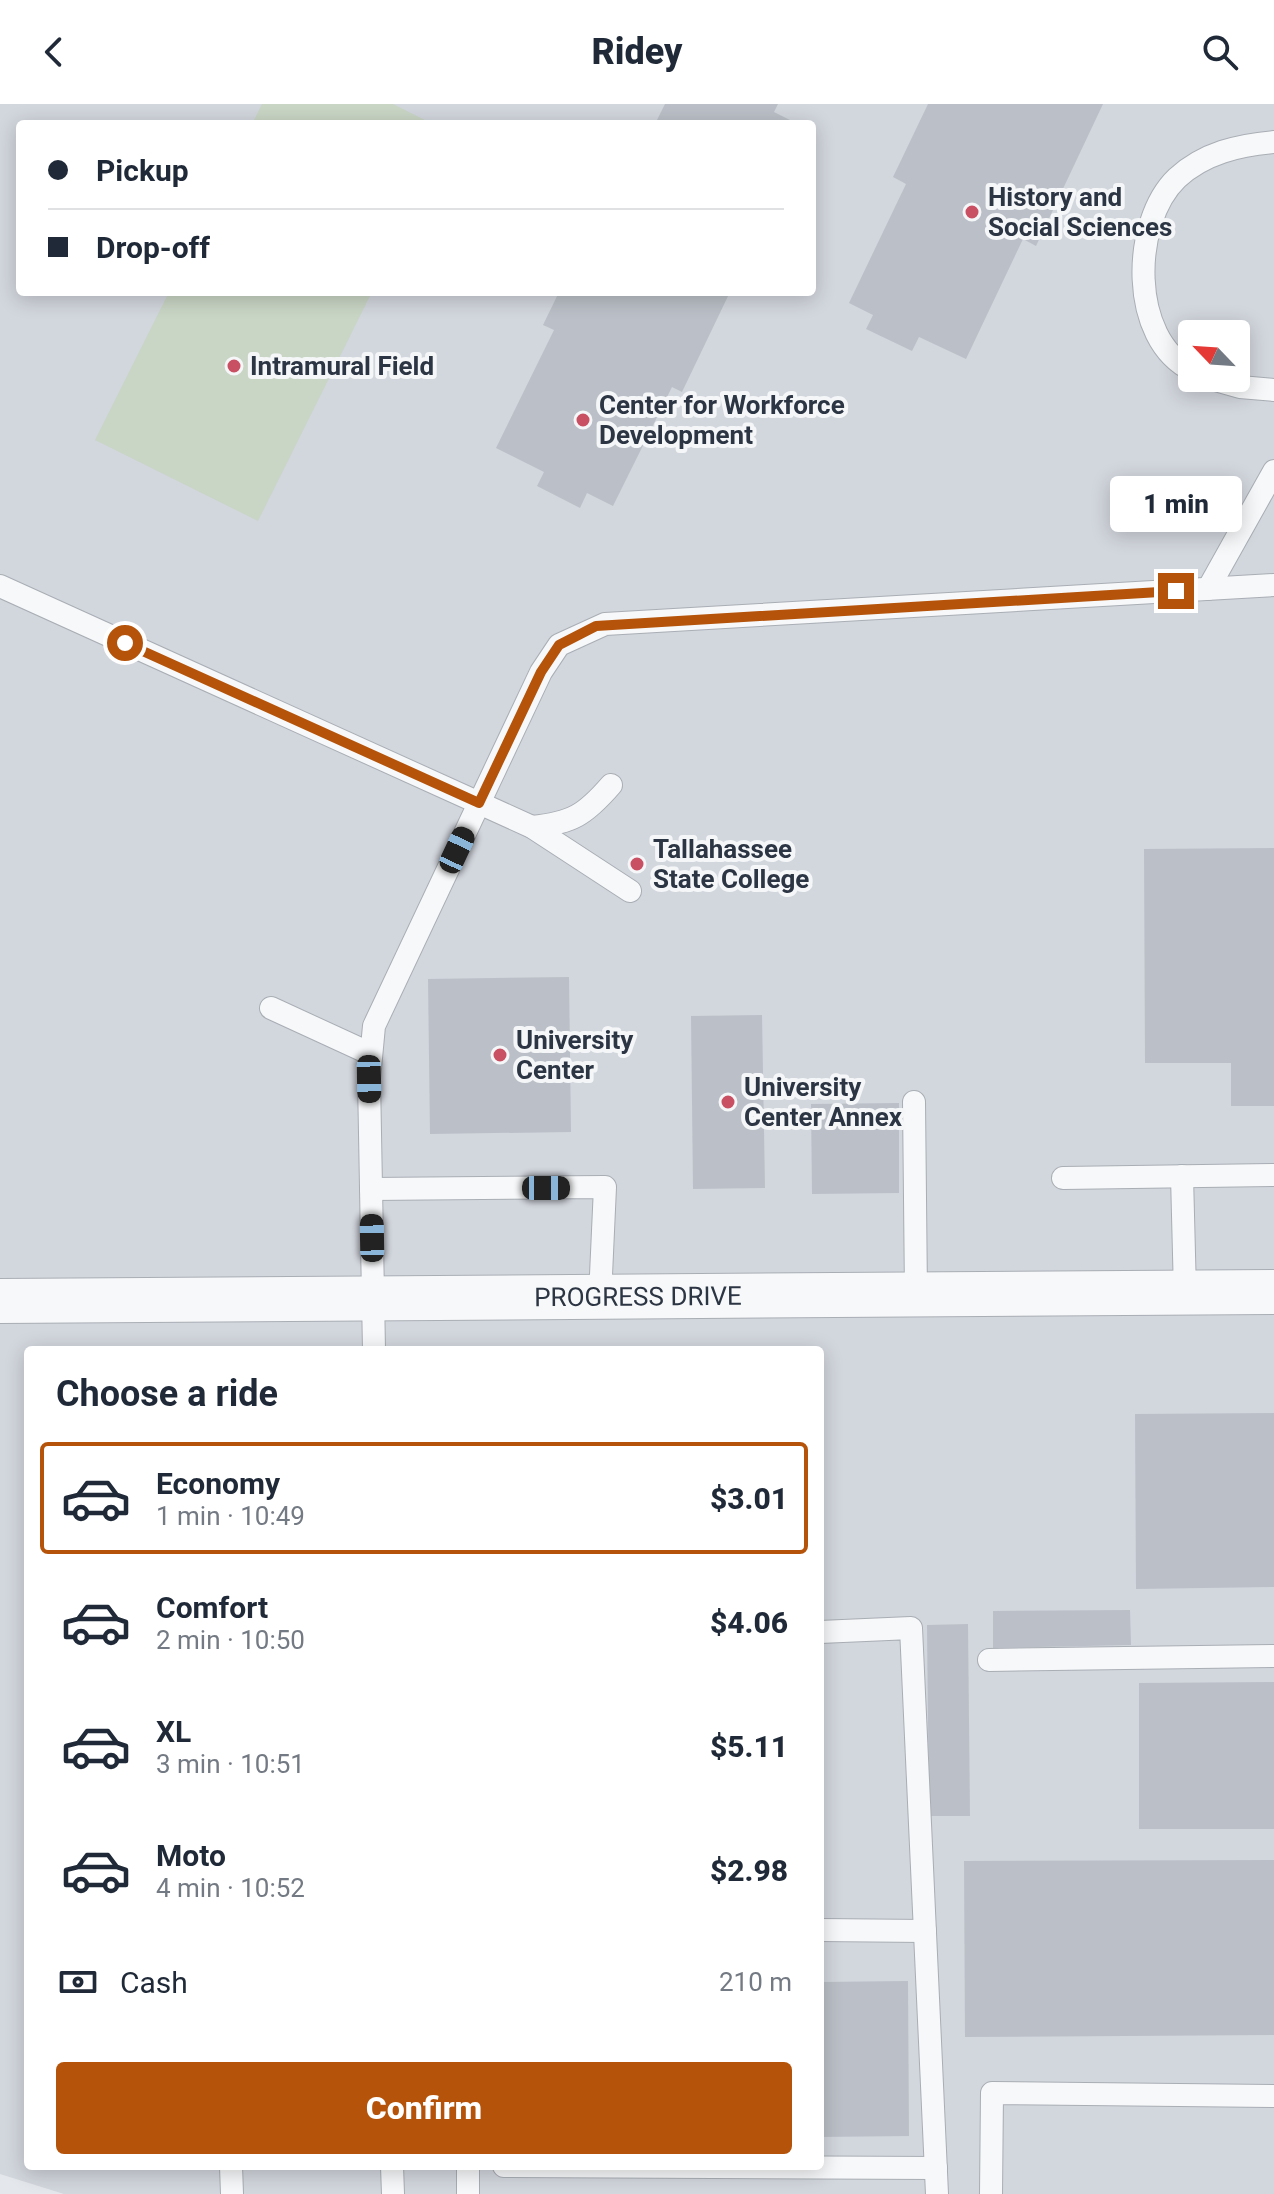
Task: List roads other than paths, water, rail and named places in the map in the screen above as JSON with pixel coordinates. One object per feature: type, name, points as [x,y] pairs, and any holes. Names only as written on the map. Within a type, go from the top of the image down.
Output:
[{"type":"street","name":"PROGRESS DRIVE","points":[[0,1301],[1274,1292]]},
{"type":"lane","points":[[1178,358],[1169,350],[1147,308],[1142,269],[1146,238],[1160,202],[1174,181],[1191,166],[1222,151],[1274,142]]},
{"type":"lane","points":[[1250,388],[1274,390]]},
{"type":"lane","points":[[1208,589],[1274,471]]},
{"type":"lane","points":[[374,1346],[371,1054],[374,1026],[541,672],[559,645],[596,626],[1274,585]]},
{"type":"lane","points":[[0,586],[532,827],[630,891]]},
{"type":"lane","points":[[532,827],[561,825],[587,812],[611,785]]},
{"type":"lane","points":[[271,1008],[371,1054]]},
{"type":"lane","points":[[914,1102],[916,1294]]},
{"type":"lane","points":[[1063,1178],[1274,1175]]},
{"type":"lane","points":[[1182,1176],[1185,1293]]},
{"type":"lane","points":[[371,1189],[605,1187],[600,1297]]},
{"type":"lane","points":[[824,1632],[911,1628],[937,2194]]},
{"type":"lane","points":[[989,1660],[1274,1656]]},
{"type":"lane","points":[[824,1930],[925,1931]]},
{"type":"lane","points":[[991,2194],[992,2093],[1274,2096]]},
{"type":"lane","points":[[824,2167],[936,2168]]},
{"type":"lane","points":[[231,2170],[232,2194]]},
{"type":"lane","points":[[392,2170],[393,2194]]},
{"type":"lane","points":[[468,2170],[468,2194]]},
{"type":"place","name":"History and Social Sciences","points":[[972,212]]},
{"type":"place","name":"Intramural Field","points":[[234,366]]},
{"type":"place","name":"Center for Workforce Development","points":[[583,420]]},
{"type":"place","name":"Tallahassee State College","points":[[637,864]]},
{"type":"place","name":"University Center","points":[[500,1055]]},
{"type":"place","name":"University Center Annex","points":[[728,1102]]}]
